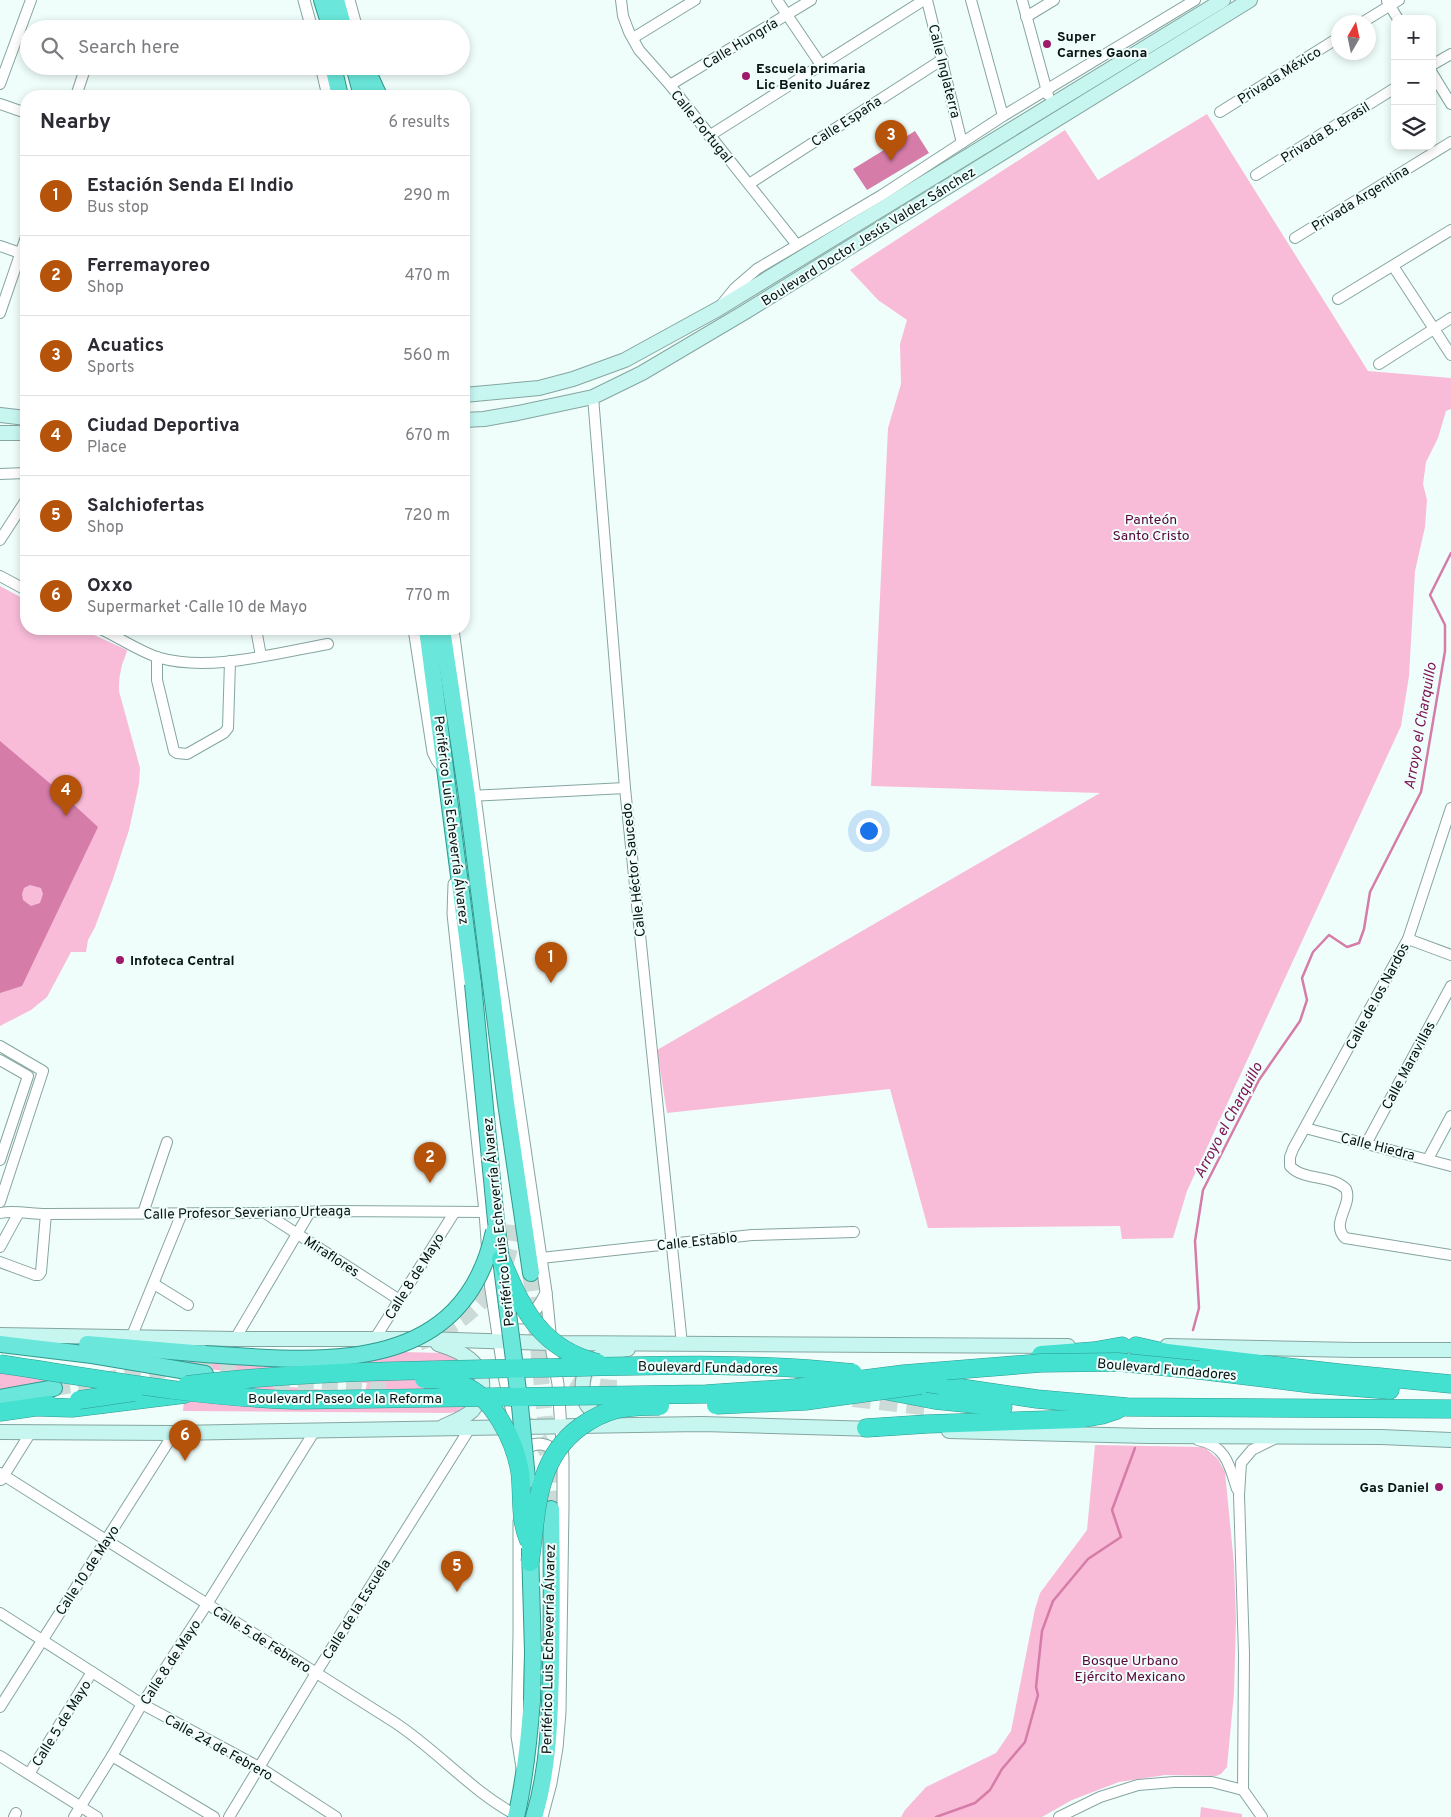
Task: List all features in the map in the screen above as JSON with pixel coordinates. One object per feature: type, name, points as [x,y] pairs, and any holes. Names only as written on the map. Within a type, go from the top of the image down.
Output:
[{"type":"highway","points":[[316,0],[322,20]]},
{"type":"highway","points":[[322,0],[328,20]]},
{"type":"highway","points":[[336,0],[342,20]]},
{"type":"highway","points":[[335,75],[339,90]]},
{"type":"highway","points":[[348,75],[358,90]]},
{"type":"highway","points":[[361,90],[362,75]]},
{"type":"highway","points":[[367,75],[376,90]]},
{"type":"highway","name":"Periférico Luis Echeverría Álvarez","points":[[428,635],[473,984],[491,1217],[501,1259],[526,1463],[533,1652],[532,1700],[524,1775],[516,1816]]},
{"type":"highway","name":"Periférico Luis Echeverría Álvarez","points":[[443,635],[471,796],[506,1103],[531,1273]]},
{"type":"highway","points":[[506,1103],[503,1135],[514,1220]]},
{"type":"highway","points":[[0,1336],[205,1354],[327,1358],[379,1351],[414,1340],[442,1323],[470,1292],[484,1264],[491,1217]]},
{"type":"highway","points":[[501,1259],[524,1308],[546,1336],[576,1356],[592,1362],[608,1366],[636,1368],[749,1371],[858,1385],[935,1400],[1015,1408],[1098,1411]]},
{"type":"highway","points":[[0,1344],[92,1355],[205,1374]]},
{"type":"highway","points":[[920,1365],[1078,1353],[1129,1346],[1166,1349],[1200,1358],[1451,1384]]},
{"type":"highway","points":[[530,1562],[540,1488],[550,1460],[572,1433],[585,1423],[614,1410],[640,1407],[805,1401],[954,1381],[1200,1358]]},
{"type":"highway","name":"Boulevard Fundadores","points":[[533,1397],[749,1392],[904,1374],[1041,1363],[1200,1358],[1347,1388],[1451,1391]]},
{"type":"highway","name":"Boulevard Paseo de la Reforma","points":[[0,1364],[165,1390],[232,1397],[296,1400],[533,1397]]},
{"type":"highway","name":"Boulevard Fundadores","points":[[533,1368],[711,1365],[850,1372],[1037,1400],[1126,1407],[1451,1409]]},
{"type":"highway","name":"Boulevard Paseo de la Reforma","points":[[0,1412],[85,1403],[119,1394],[267,1377],[392,1371],[533,1368]]},
{"type":"highway","points":[[85,1403],[288,1381],[412,1378],[463,1385],[477,1394],[492,1409],[511,1439],[519,1467],[523,1523],[529,1541]]},
{"type":"highway","points":[[0,1398],[54,1388]]},
{"type":"highway","points":[[939,1408],[1038,1415],[1083,1414],[1126,1407]]},
{"type":"highway","points":[[866,1428],[1079,1419],[1102,1415],[1126,1407]]},
{"type":"highway","points":[[1414,1409],[1451,1414]]},
{"type":"highway","name":"Periférico Luis Echeverría Álvarez","points":[[534,1817],[545,1765],[550,1711],[551,1509]]},
{"type":"main road","name":"Boulevard Doctor Jesús Valdez Sánchez","points":[[470,394],[539,388],[625,360],[718,309],[1049,98],[1168,25],[1223,0]]},
{"type":"main road","name":"Boulevard Doctor Jesús Valdez Sánchez","points":[[470,419],[518,413],[593,397],[642,373],[745,312],[1250,0]]},
{"type":"main road","points":[[470,387],[505,391]]},
{"type":"main road","points":[[0,415],[20,417]]},
{"type":"main road","points":[[0,433],[20,434]]},
{"type":"main road","points":[[0,1336],[424,1339],[648,1344],[1129,1346]]},
{"type":"main road","points":[[424,1339],[448,1347],[463,1355],[476,1364],[481,1374],[482,1389],[478,1403],[471,1411],[439,1428]]},
{"type":"main road","points":[[636,1425],[606,1418],[592,1411],[586,1404],[583,1395],[583,1379],[586,1368],[596,1359],[648,1344]]},
{"type":"main road","points":[[1200,1358],[1354,1350],[1451,1350]]},
{"type":"main road","points":[[0,1432],[314,1432],[702,1424],[1184,1437],[1381,1437],[1451,1440]]},
{"type":"street","points":[[24,20],[31,0]]},
{"type":"street","points":[[304,0],[310,20]]},
{"type":"street","points":[[349,0],[355,20]]},
{"type":"street","name":"Calle Portugal","points":[[621,0],[623,16],[639,50],[670,85],[797,245]]},
{"type":"street","points":[[633,38],[695,0]]},
{"type":"street","points":[[777,0],[821,65]]},
{"type":"street","name":"Calle Hungría","points":[[670,85],[811,0]]},
{"type":"street","points":[[709,136],[926,0]]},
{"type":"street","name":"Calle Inglaterra","points":[[926,0],[943,59],[962,143]]},
{"type":"street","points":[[971,0],[1003,116]]},
{"type":"street","points":[[1022,0],[1056,120]]},
{"type":"street","points":[[1026,17],[1054,0]]},
{"type":"street","name":"Boulevard Doctor Jesús Valdez Sánchez","points":[[1168,25],[1195,0]]},
{"type":"street","points":[[1373,15],[1392,2],[1397,15]]},
{"type":"street","points":[[0,84],[20,30]]},
{"type":"street","name":"Privada México","points":[[1220,112],[1331,42]]},
{"type":"street","points":[[1436,63],[1451,54]]},
{"type":"street","name":"Calle España","points":[[749,184],[943,59]]},
{"type":"street","points":[[78,90],[83,75]]},
{"type":"street","points":[[324,75],[327,90]]},
{"type":"street","points":[[1436,80],[1451,104]]},
{"type":"street","name":"Privada B. Brasil","points":[[1256,175],[1391,91]]},
{"type":"street","name":"Boulevard Doctor Jesús Valdez Sánchez","points":[[718,309],[735,288],[748,276],[882,194],[1003,116],[1049,98]]},
{"type":"street","points":[[0,104],[20,112]]},
{"type":"street","name":"Privada Argentina","points":[[1295,238],[1451,142]]},
{"type":"street","points":[[1338,299],[1451,230]]},
{"type":"street","points":[[0,246],[20,253]]},
{"type":"street","points":[[0,313],[20,262]]},
{"type":"street","points":[[1393,266],[1451,355]]},
{"type":"street","points":[[1379,364],[1451,318]]},
{"type":"street","name":"Calle Héctor Saucedo","points":[[593,397],[625,788],[682,1344]]},
{"type":"street","points":[[0,474],[20,473]]},
{"type":"street","points":[[0,540],[20,509]]},
{"type":"street","points":[[0,576],[20,587]]},
{"type":"street","points":[[113,635],[157,657],[188,663],[230,661],[328,644]]},
{"type":"street","points":[[257,635],[261,656]]},
{"type":"street","points":[[415,635],[433,752],[436,760],[444,769]]},
{"type":"street","points":[[454,635],[471,796],[490,903],[557,1379],[563,1460],[560,1712],[557,1748],[551,1783],[542,1817]]},
{"type":"street","points":[[157,657],[157,680],[163,708],[174,750],[182,754],[187,754],[224,733],[228,728],[230,661]]},
{"type":"street","points":[[471,796],[625,788]]},
{"type":"street","name":"Calle de los Nardos","points":[[1451,808],[1408,939],[1293,1149],[1289,1161],[1290,1166],[1298,1172],[1337,1182],[1346,1189],[1347,1198],[1340,1222],[1341,1234],[1345,1238],[1451,1255]]},
{"type":"street","points":[[456,853],[453,914],[491,1217],[488,1263],[506,1388],[516,1428],[519,1461],[517,1736],[524,1775]]},
{"type":"street","points":[[1408,939],[1451,955]]},
{"type":"street","name":"Calle Maravillas","points":[[1366,1144],[1451,986]]},
{"type":"street","points":[[0,1046],[43,1071],[0,1202],[9,1213],[0,1247]]},
{"type":"street","points":[[0,1060],[28,1076],[0,1160]]},
{"type":"street","points":[[1428,1159],[1451,1116]]},
{"type":"street","name":"Calle Hiedra","points":[[1305,1128],[1451,1166]]},
{"type":"street","points":[[144,1213],[167,1142]]},
{"type":"street","points":[[131,1338],[182,1212]]},
{"type":"street","points":[[235,1339],[310,1212]]},
{"type":"street","name":"Calle Profesor Severiano Urteaga","points":[[9,1213],[454,1213],[491,1217]]},
{"type":"street","name":"Miraflores","points":[[265,1213],[398,1299]]},
{"type":"street","name":"Calle 8 de Mayo","points":[[374,1340],[398,1299],[454,1213]]},
{"type":"street","points":[[0,1262],[38,1275],[40,1272],[46,1214]]},
{"type":"street","name":"Calle Establo","points":[[541,1258],[752,1235],[854,1232]]},
{"type":"street","points":[[154,1284],[188,1306]]},
{"type":"street","points":[[492,1299],[501,1310],[511,1316],[520,1318],[529,1316],[536,1311],[546,1292]]},
{"type":"street","name":"Calle de la Escuela","points":[[229,1817],[316,1673],[470,1428]]},
{"type":"street","points":[[1,1476],[30,1432]]},
{"type":"street","name":"Calle 8 de Mayo","points":[[74,1817],[142,1704],[314,1432]]},
{"type":"street","name":"Calle 10 de Mayo","points":[[0,1707],[174,1433]]},
{"type":"street","points":[[1184,1437],[1208,1442],[1216,1446],[1226,1456],[1239,1495]]},
{"type":"street","points":[[1262,1817],[1243,1790],[1244,1654],[1239,1495],[1240,1463],[1252,1450],[1279,1437]]},
{"type":"street","points":[[519,1461],[526,1448],[539,1444],[548,1445],[563,1460]]},
{"type":"street","name":"Calle 5 de Febrero","points":[[1,1476],[107,1540],[416,1736],[486,1796],[516,1816]]},
{"type":"street","name":"Calle 24 de Febrero","points":[[0,1614],[142,1704],[260,1767],[336,1817]]},
{"type":"street","name":"Calle 5 de Mayo","points":[[29,1774],[92,1672]]},
{"type":"street","points":[[0,1756],[97,1817]]},
{"type":"street","points":[[112,1756],[214,1817]]},
{"type":"street","points":[[1059,1817],[1100,1797],[1138,1786],[1174,1782],[1212,1782],[1243,1790]]},
{"type":"green space","name":"Panteón Santo Cristo","points":[[1207,114],[1368,371],[1451,378],[1451,409],[1446,411],[1438,438],[1426,462],[1423,484],[1427,500],[1425,527],[1415,571],[1409,676],[1401,726],[1187,1191],[1173,1238],[1122,1239],[1120,1226],[928,1228],[890,1089],[667,1113],[657,1050],[1100,793],[871,786],[888,428],[901,384],[900,344],[907,320],[878,300],[850,270],[1065,130],[1098,180]]},
{"type":"green space","points":[[0,586],[20,597],[20,635],[94,635],[127,650],[122,664],[119,691],[140,768],[139,784],[129,830],[113,879],[95,927],[88,940],[86,952],[71,952],[47,997],[31,1010],[0,1026]]},
{"type":"green space","points":[[322,1350],[445,1353],[462,1361],[475,1377],[476,1388],[469,1404],[463,1411],[449,1413],[183,1411],[186,1379],[365,1393],[367,1383],[173,1365],[172,1359]]},
{"type":"green space","points":[[0,1372],[68,1383],[0,1396]]},
{"type":"green space","name":"Bosque Urbano Ejército Mexicano","points":[[1095,1445],[1204,1447],[1218,1459],[1225,1472],[1234,1564],[1236,1621],[1234,1693],[1227,1767],[1221,1774],[1216,1776],[1165,1775],[1119,1782],[1072,1800],[1042,1817],[901,1817],[926,1787],[996,1753],[1011,1731],[1035,1609],[1040,1593],[1087,1530]]},
{"type":"green space","points":[[1201,1807],[1242,1814],[1242,1817],[1200,1817]]},
{"type":"shaded area","points":[[915,131],[929,153],[867,190],[853,169]]},
{"type":"shaded area","points":[[0,741],[98,827],[22,986],[0,993]],"holes":[[[30,885],[41,888],[43,894],[40,903],[31,906],[23,900],[24,888]]]},
{"type":"waterway","name":"Arroyo el Charquillo","points":[[1193,1330],[1199,1308],[1195,1241],[1203,1190],[1259,1080],[1300,1021],[1307,1000],[1302,978],[1313,952],[1329,935],[1347,947],[1359,943],[1364,929],[1370,892],[1421,792],[1445,651],[1445,625],[1430,595],[1451,553]]},
{"type":"waterway","name":"Arroyo el Charquillo","points":[[936,1817],[975,1803],[990,1790],[1002,1769],[1025,1742],[1038,1695],[1036,1687],[1042,1631],[1053,1601],[1088,1559],[1121,1537],[1112,1510],[1135,1448]]},
{"type":"tunnel","points":[[419,1343],[457,1323],[486,1296],[506,1262],[514,1220]]},
{"type":"tunnel","points":[[531,1273],[547,1440]]},
{"type":"tunnel","points":[[531,1273],[539,1324]]},
{"type":"tunnel","points":[[554,1360],[567,1373],[582,1382],[608,1389],[618,1389]]},
{"type":"tunnel","points":[[54,1388],[189,1366],[245,1364]]},
{"type":"tunnel","points":[[274,1382],[392,1391]]},
{"type":"tunnel","points":[[853,1398],[931,1407]]},
{"type":"tunnel","points":[[481,1399],[502,1406],[520,1418],[536,1434],[548,1454]]},
{"type":"tunnel","points":[[549,1467],[551,1509]]},
{"type":"place","name":"Super Carnes Gaona","points":[[1047,44]]},
{"type":"place","name":"Escuela primaria Lic Benito Juárez","points":[[746,76]]},
{"type":"place","name":"Acuatics","points":[[891,161]]},
{"type":"place","name":"Ciudad Deportiva","points":[[66,816]]},
{"type":"place","name":"Infoteca Central","points":[[120,960]]},
{"type":"place","name":"Estación Senda El Indio","points":[[551,983]]},
{"type":"place","name":"Ferremayoreo","points":[[430,1183]]},
{"type":"place","name":"Oxxo","points":[[185,1461]]},
{"type":"place","name":"Gas Daniel","points":[[1439,1487]]},
{"type":"place","name":"Salchiofertas","points":[[457,1592]]}]
